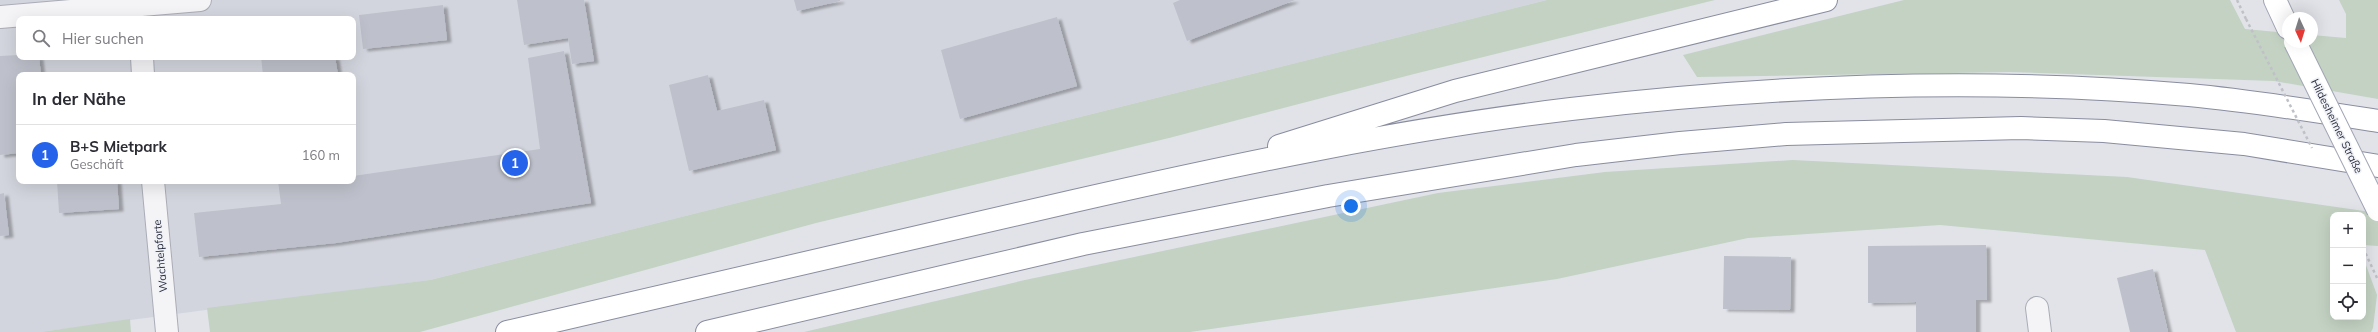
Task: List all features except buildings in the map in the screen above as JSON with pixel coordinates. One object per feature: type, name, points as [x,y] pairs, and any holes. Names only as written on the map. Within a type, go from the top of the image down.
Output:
[{"type":"main road","points":[[1213,170],[1318,132],[1455,91],[1826,0]]},
{"type":"main road","name":"Hildesheimer Straße","points":[[2275,0],[2282,14]]},
{"type":"main road","name":"Hildesheimer Straße","points":[[2298,48],[2378,210]]},
{"type":"main road","points":[[508,332],[1213,170],[1379,138],[1567,109],[1680,97],[1873,87],[1985,86],[2097,89],[2189,95],[2280,105],[2378,121]]},
{"type":"main road","points":[[707,332],[1083,244],[1328,196],[1576,155],[1680,143],[1786,134],[2029,128],[2104,131],[2244,144],[2378,166]]},
{"type":"street","points":[[0,17],[137,8],[200,0]]},
{"type":"street","points":[[142,60],[143,72]]},
{"type":"street","name":"Wachtelpforte","points":[[153,184],[166,327]]},
{"type":"street","points":[[2037,308],[2040,332]]},
{"type":"path","points":[[2237,0],[2314,152]]},
{"type":"path","points":[[2366,254],[2378,280]]},
{"type":"shaded area","points":[[0,0],[1547,0],[430,280],[41,332],[0,332]]},
{"type":"green space","points":[[1547,0],[1715,0],[1414,74],[1169,138],[816,223],[420,332],[210,332],[207,308],[430,280]]},
{"type":"green space","points":[[1904,0],[2230,0],[2245,29],[2282,32],[2282,48],[2318,48],[2318,36],[2346,38],[2346,14],[2339,0],[2378,0],[2378,99],[2274,81],[2010,72],[1697,77],[1683,55]]},
{"type":"green space","points":[[1793,160],[2127,177],[2378,213],[2378,246],[2366,245],[2366,212],[2330,212],[2330,320],[2366,320],[2366,265],[2377,295],[2373,328],[2371,332],[2236,332],[2205,250],[1940,225],[1748,238],[1557,279],[1190,332],[804,332],[1025,280],[1438,193],[1605,172]]},
{"type":"green space","points":[[130,319],[131,332],[41,332]]},
{"type":"place","name":"B+S Mietpark","points":[[515,163]]}]
